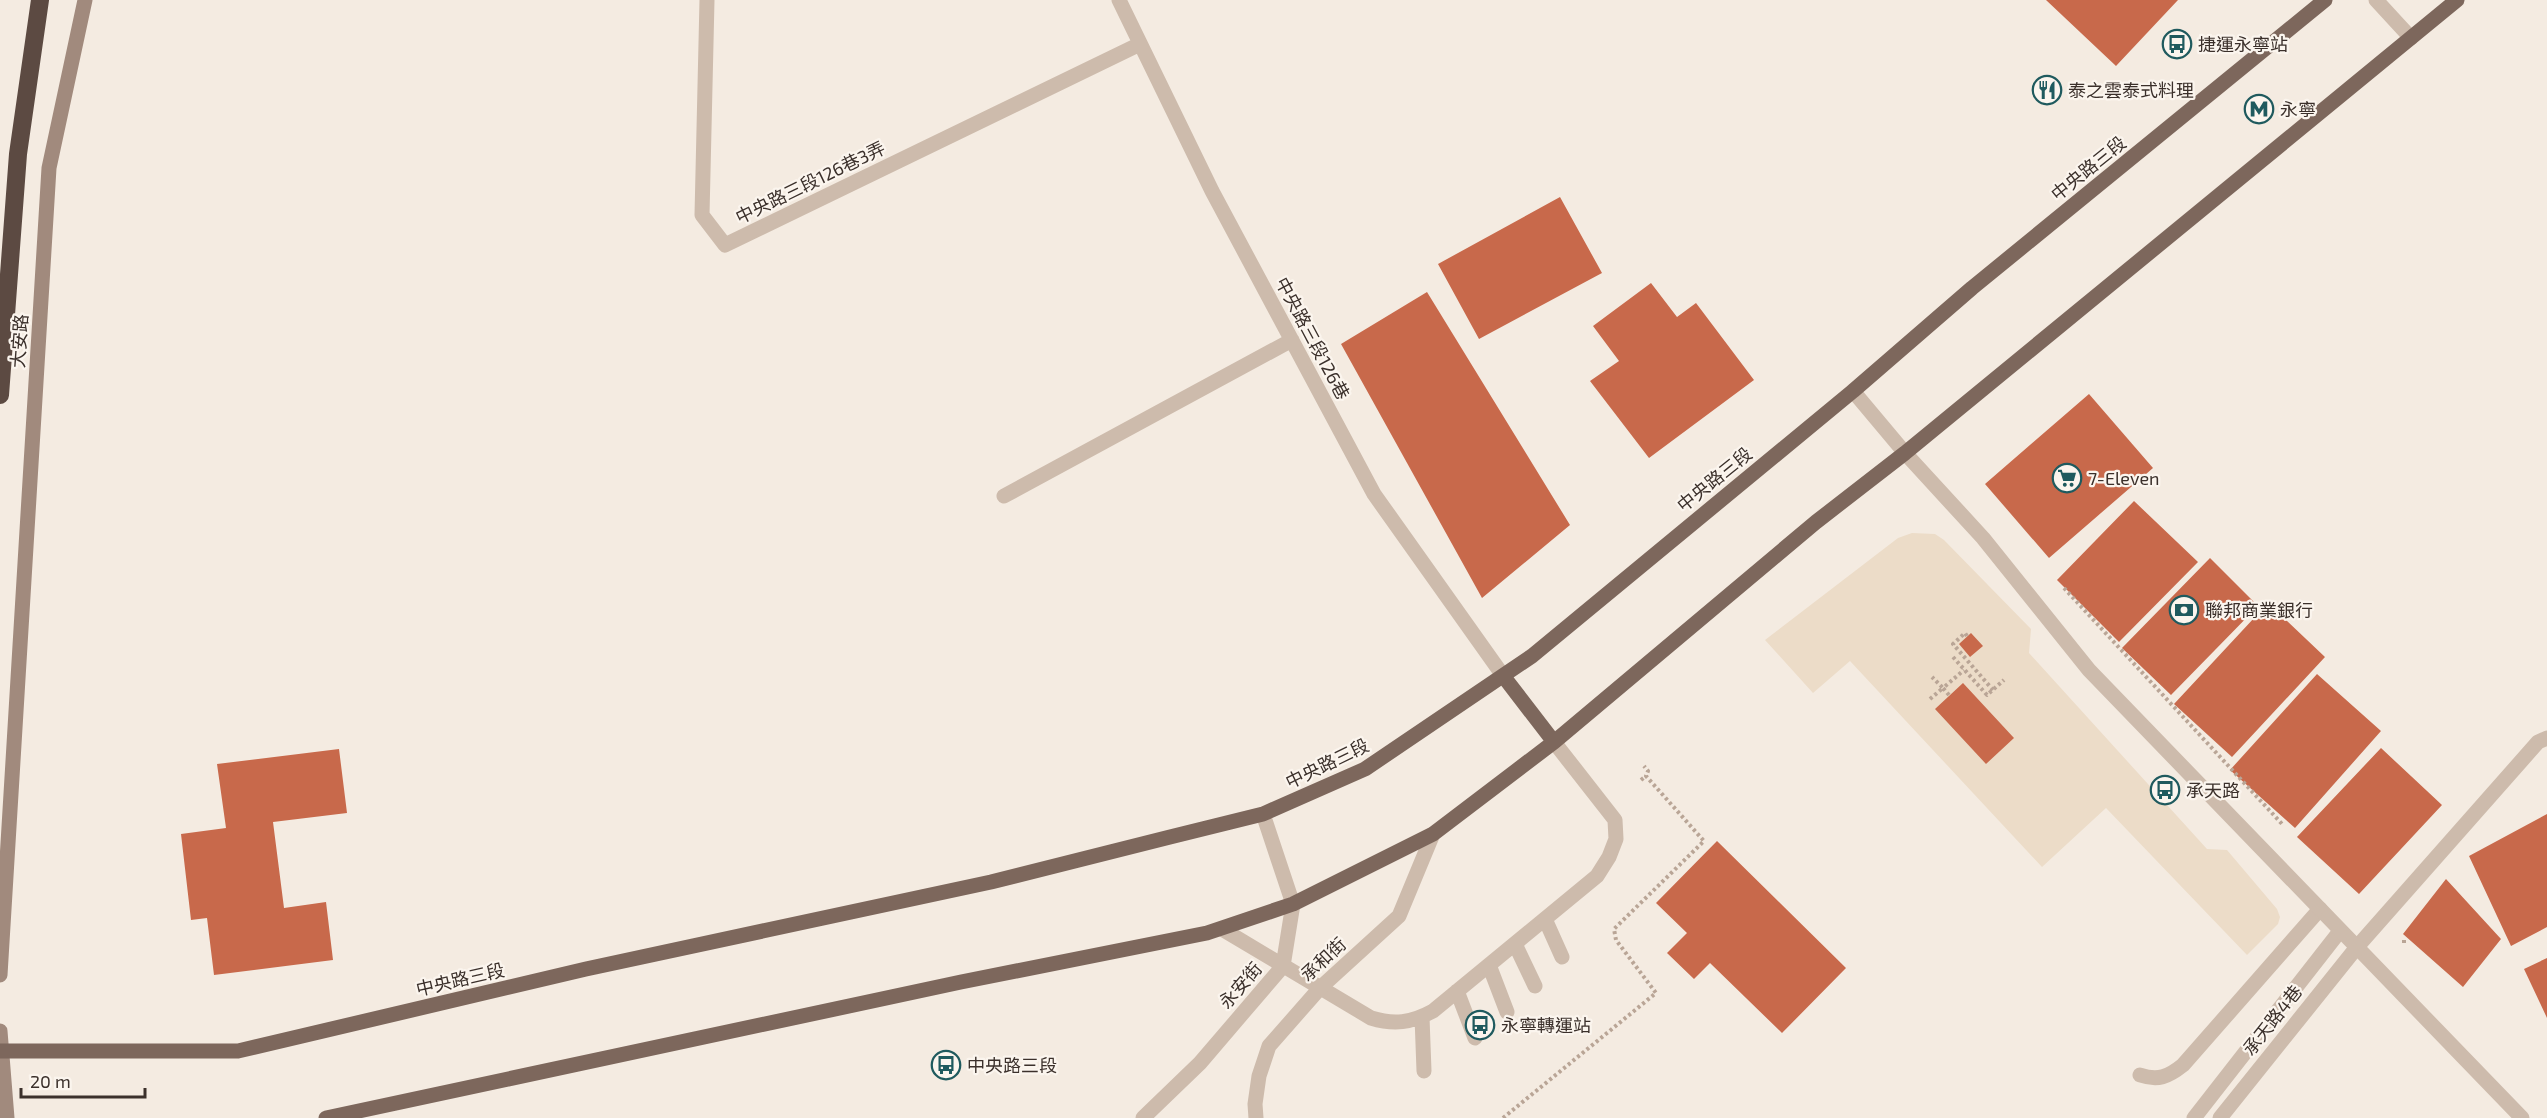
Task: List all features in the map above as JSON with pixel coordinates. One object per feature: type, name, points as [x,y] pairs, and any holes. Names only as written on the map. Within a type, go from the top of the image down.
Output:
[{"type":"highway","points":[[0,395],[18,154],[40,0]]},
{"type":"main road","name":"中央路三段","points":[[1,1051],[238,1051],[586,969],[991,882],[1263,814],[1365,769],[1504,676],[1853,391],[1972,288],[2325,0]]},
{"type":"main road","points":[[326,1118],[961,982],[1222,929],[1293,904],[1433,834],[1554,742],[1816,522],[1905,453],[2457,0]]},
{"type":"main road","points":[[1504,676],[1554,742]]},
{"type":"street","name":"大安路","points":[[0,975],[49,168],[85,0]]},
{"type":"street","name":"中央路三段126巷3弄","points":[[707,0],[702,215],[725,245],[1140,44]]},
{"type":"street","name":"中央路三段126巷","points":[[1119,0],[1212,191],[1374,494],[1504,676]]},
{"type":"street","points":[[2376,0],[2410,38]]},
{"type":"street","points":[[1004,496],[1292,340]]},
{"type":"street","points":[[1853,391],[1905,453],[1983,538],[2089,670],[2522,1118]]},
{"type":"street","name":"承天路4巷","points":[[2220,1118],[2357,947],[2538,742],[2547,738]]},
{"type":"street","points":[[1222,929],[1371,1018],[1388,1023],[1406,1023],[1422,1017],[1597,876],[1609,857],[1616,839],[1615,820],[1554,742]]},
{"type":"street","name":"永安街","points":[[1143,1118],[1200,1062],[1283,966],[1293,904],[1263,814]]},
{"type":"street","name":"承和街","points":[[1256,1118],[1255,1104],[1259,1076],[1269,1046],[1320,988],[1400,916],[1433,834]]},
{"type":"street","points":[[2140,1075],[2154,1080],[2170,1076],[2183,1065],[2320,909]]},
{"type":"street","points":[[1545,919],[1562,957]]},
{"type":"street","points":[[2194,1118],[2340,931]]},
{"type":"street","points":[[1515,944],[1535,986]]},
{"type":"street","points":[[1489,965],[1507,1012]]},
{"type":"street","points":[[1457,991],[1475,1038]]},
{"type":"street","points":[[1422,1017],[1424,1071]]},
{"type":"street","points":[[0,1031],[7,1118]]},
{"type":"path","points":[[2057,581],[2285,827]]},
{"type":"path","points":[[1967,636],[1965,633],[1953,644],[1993,690]]},
{"type":"path","points":[[1953,657],[1987,695],[2004,680]]},
{"type":"path","points":[[1930,699],[1964,670]]},
{"type":"path","points":[[1932,676],[1949,695]]},
{"type":"path","points":[[1641,780],[1648,771],[1644,766]]},
{"type":"path","points":[[1503,1118],[1656,993],[1616,940],[1614,929],[1617,923],[1704,841],[1646,776]]},
{"type":"path","points":[[2404,940],[2404,946]]},
{"type":"shaded area","points":[[1912,533],[1935,534],[1944,540],[2031,629],[2029,653],[2207,849],[2227,850],[2277,909],[2280,917],[2278,924],[2247,955],[2106,808],[2042,867],[1850,661],[1813,693],[1765,640],[1898,538]]},
{"type":"building","points":[[2046,0],[2178,0],[2116,66]]},
{"type":"building","points":[[1560,197],[1602,273],[1479,339],[1438,264]]},
{"type":"building","points":[[1651,283],[1677,317],[1696,303],[1754,380],[1649,458],[1590,381],[1619,361],[1593,326]]},
{"type":"building","points":[[1427,292],[1570,525],[1482,598],[1341,344]]},
{"type":"building","name":"7-Eleven","points":[[2089,394],[2153,468],[2049,558],[1985,484]]},
{"type":"building","points":[[2134,501],[2198,562],[2119,642],[2057,580]]},
{"type":"building","points":[[2210,558],[2258,606],[2171,695],[2122,648]]},
{"type":"building","points":[[2268,603],[2325,657],[2232,757],[2174,704]]},
{"type":"building","points":[[1971,633],[1983,646],[1970,657],[1959,644]]},
{"type":"building","points":[[2317,674],[2381,731],[2295,828],[2230,770]]},
{"type":"building","points":[[1963,683],[2014,738],[1986,764],[1935,709]]},
{"type":"building","points":[[2381,748],[2442,805],[2359,894],[2297,837]]},
{"type":"building","points":[[339,749],[347,813],[273,822],[284,908],[326,902],[333,960],[214,975],[207,918],[191,920],[181,834],[226,828],[217,764]]},
{"type":"building","points":[[2547,814],[2547,927],[2511,946],[2469,856]]},
{"type":"building","points":[[1717,841],[1846,968],[1782,1033],[1710,963],[1694,979],[1667,953],[1687,933],[1656,903]]},
{"type":"building","points":[[2446,879],[2501,939],[2463,987],[2403,934]]},
{"type":"building","points":[[2547,958],[2547,1018],[2524,969]]},
{"type":"place","name":"捷運永寧站","points":[[2177,44]]},
{"type":"place","name":"泰之雲泰式料理","points":[[2047,90]]},
{"type":"place","name":"永寧","points":[[2259,109]]},
{"type":"place","name":"7-Eleven","points":[[2067,478]]},
{"type":"place","name":"聯邦商業銀行","points":[[2184,610]]},
{"type":"place","name":"承天路","points":[[2165,790]]},
{"type":"place","name":"永寧轉運站","points":[[1480,1025]]},
{"type":"place","name":"中央路三段","points":[[946,1065]]}]
